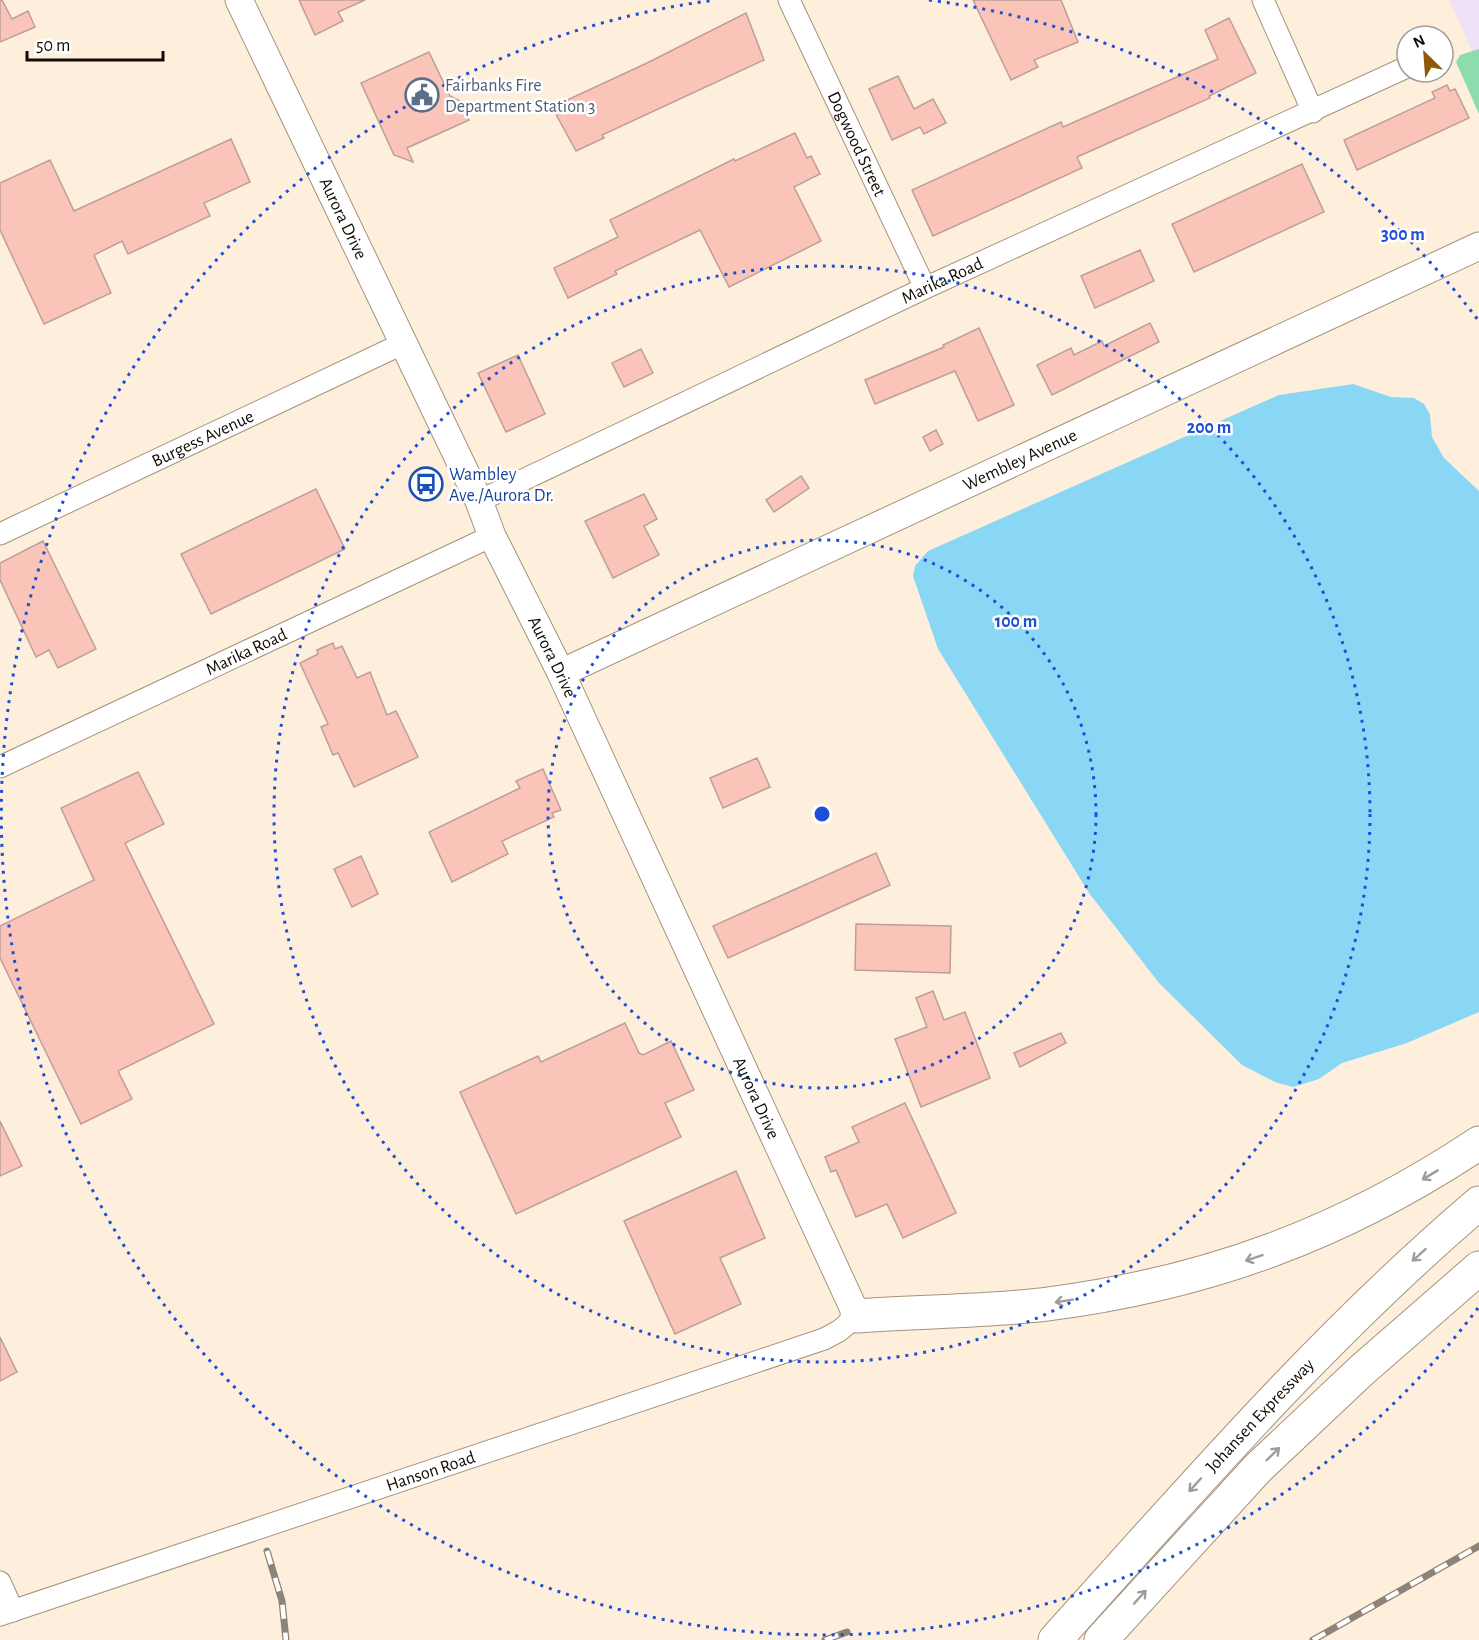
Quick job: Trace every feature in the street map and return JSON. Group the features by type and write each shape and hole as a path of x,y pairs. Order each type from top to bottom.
{"highway":[{"path":"857,1316 1046,1304 1140,1290 1196,1276 1257,1258 1388,1200 1479,1143"},
{"name":"Johansen Expressway","path":"1055,1640 1329,1342 1375,1295 1479,1203"},
{"name":"Johansen Expressway","path":"1101,1640 1267,1460 1362,1370 1479,1268"}],"street":[{"name":"Aurora Drive","path":"239,0 479,501 492,536 561,673 857,1316"},
{"name":"Dogwood Street","path":"789,0 925,288"},
{"path":"1263,0 1313,112"},
{"name":"Marika Road","path":"479,501 925,288 1395,73"},
{"name":"Wembley Avenue","path":"561,673 1479,246"},
{"name":"Burgess Avenue","path":"0,534 404,344"},
{"name":"Marika Road","path":"0,767 492,536"},
{"name":"Hanson Road","path":"7,1613 824,1340 857,1316"},
{"path":"0,1582 7,1613"}],"shaded area":[{"path":"1449,0 1479,0 1479,68 1457,17"}],"green space":[{"path":"1479,49 1479,114 1456,62 1460,55"}],"water":[{"path":"1353,384 1391,397 1414,398 1424,404 1430,414 1432,437 1444,458 1479,491 1479,1012 1407,1043 1342,1063 1319,1079 1293,1087 1275,1082 1242,1065 1159,983 1089,893 938,649 913,576 915,566 928,551 1279,395"}],"building":[{"path":"0,0 12,19 28,11 35,27 0,42"},
{"path":"299,0 365,0 338,12 343,21 315,35"},
{"path":"973,0 1061,0 1078,42 1034,60 1038,67 1011,80"},
{"path":"746,13 764,60 602,135 604,138 576,151 552,107 647,63"},
{"path":"1229,18 1256,73 1209,96 1210,98 1077,157 1082,168 933,236 912,190 1061,122 1063,127 1218,59 1205,30"},
{"path":"429,52 450,96 462,102 469,120 407,148 413,162 394,155 361,83"},
{"path":"898,76 914,109 933,99 946,123 924,134 920,127 892,140 869,89"},
{"path":"1447,85 1450,91 1455,89 1469,118 1357,170 1344,140 1435,98 1432,92"},
{"path":"795,133 807,158 811,156 820,174 794,187 821,241 729,287 700,230 615,271 617,274 568,298 554,268 618,237 610,220 734,159 735,161"},
{"path":"231,139 250,182 204,203 210,216 128,254 122,241 94,255 111,293 44,324 0,230 0,183 50,160 74,211"},
{"path":"1302,164 1324,212 1194,272 1172,224"},
{"path":"1140,250 1154,281 1095,308 1081,276"},
{"path":"1150,323 1159,342 1052,395 1037,365 1071,348 1074,355 1102,341 1104,346"},
{"path":"979,328 1014,405 978,421 955,371 875,404 865,380 944,347 943,345"},
{"path":"641,349 653,373 624,387 612,363"},
{"path":"518,355 545,414 506,432 478,373"},
{"path":"936,430 943,444 930,451 923,437"},
{"path":"801,476 809,488 774,512 766,500"},
{"path":"316,489 345,549 211,614 181,554"},
{"path":"644,494 657,519 644,526 659,555 613,578 585,521"},
{"path":"43,541 96,649 58,668 49,650 36,657 0,580 0,563"},
{"path":"333,643 335,649 342,646 357,678 370,672 387,715 396,711 418,757 354,787 338,753 333,755 321,727 328,724 300,663 318,654 317,650"},
{"path":"757,758 770,787 723,808 710,778"},
{"path":"543,769 561,810 552,813 554,817 502,841 508,854 452,882 429,832 520,788 516,781"},
{"path":"138,772 164,824 125,843 214,1024 118,1071 132,1099 81,1124 0,958 0,926 94,880 61,808"},
{"path":"876,853 890,885 728,958 713,926"},
{"path":"361,856 378,894 352,907 334,869"},
{"path":"856,924 951,926 950,973 855,970"},
{"path":"933,991 944,1020 965,1012 990,1078 921,1107 895,1039 927,1027 916,998"},
{"path":"625,1023 639,1053 643,1055 671,1041 694,1090 665,1103 681,1137 516,1214 460,1092 538,1056 541,1062"},
{"path":"1061,1033 1066,1043 1020,1067 1014,1053"},
{"path":"905,1103 956,1213 903,1238 887,1204 856,1217 836,1170 831,1172 825,1157 859,1142 852,1127"},
{"path":"0,1121 22,1166 0,1176"},
{"path":"736,1171 765,1238 720,1258 741,1304 675,1334 624,1221"},
{"path":"0,1337 17,1372 0,1381"}],"railway":[{"path":"1313,1640 1479,1546"},
{"path":"267,1551 282,1601 286,1640"},
{"path":"825,1640 847,1632"}],"place":[{"name":"Fairbanks Fire Department Station 3","path":"422,95"},
{"name":"Wambley Ave./Aurora Dr.","path":"426,484"}]}
